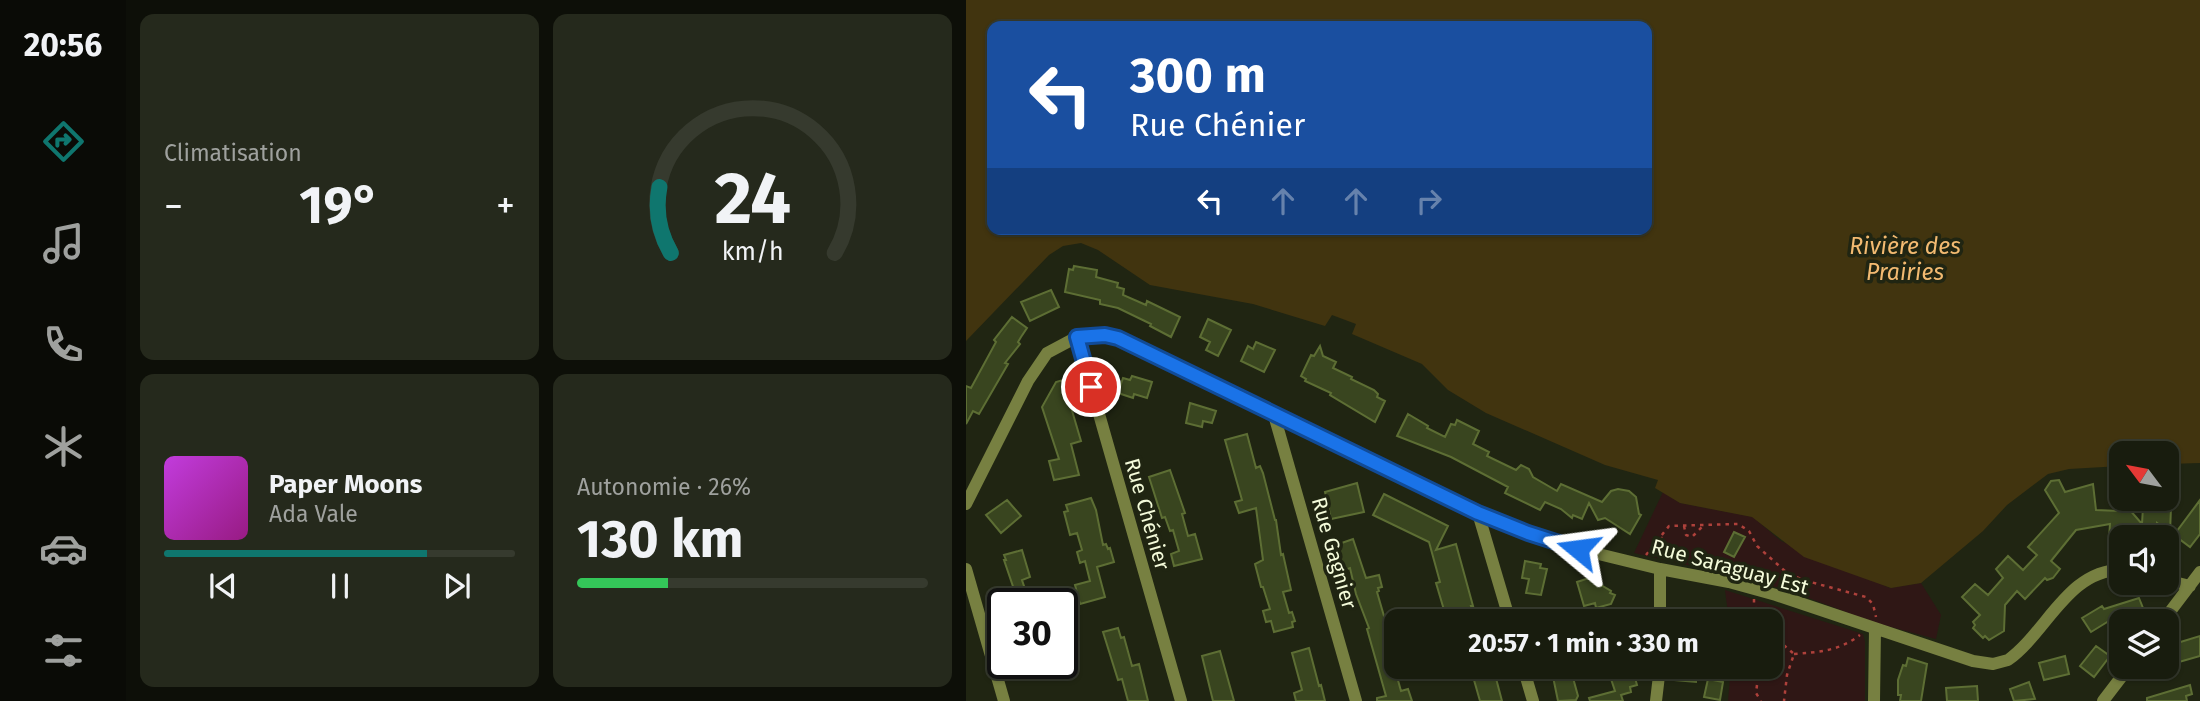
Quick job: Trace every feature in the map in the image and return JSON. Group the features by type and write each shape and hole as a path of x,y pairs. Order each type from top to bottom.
{"street":[{"name":"Rue Saraguay Est","path":"966,504 1037,365 1047,353 1077,337 1105,335 1118,338 1478,513 1546,540 1660,569 1755,589 1973,661 1993,664 2014,656 2080,584 2099,573 2109,572"},
{"name":"Rue Chénier","path":"1077,337 1181,701"},
{"name":"Rue Gagnier","path":"1274,415 1356,701"},
{"path":"1478,513 1506,609"},
{"path":"966,569 1004,701"},
{"path":"1660,569 1660,609"},
{"path":"2172,609 2200,572"},
{"path":"2179,583 2190,586"},
{"path":"1872,628 1874,701"},
{"path":"1527,679 1533,701"},
{"path":"1656,701 1659,679"},
{"path":"2103,701 2120,679"}],"path":[{"path":"1684,526 1686,535 1692,537 1704,525"},
{"path":"1639,563 1669,526 1742,526 1749,531 1757,546 1786,572 1803,580 1866,597 1877,614 1872,628 1839,648 1794,654 1783,644"},
{"path":"1661,537 1674,571"},
{"path":"1755,589 1756,609"},
{"path":"1784,701 1787,675 1794,654"},
{"path":"1757,685 1756,693 1761,701"}],"shaded area":[{"path":"1663,492 1680,503 1753,517 1781,541 1890,588 1921,583 1941,615 1936,639 1872,622 1793,592 1745,578 1634,553"},
{"path":"1725,590 1863,634 1865,701 1728,701 1730,679 1783,679 1783,609 1727,609"}],"water":[{"name":"Rivière des Prairies","path":"966,0 2200,0 2200,463 2179,464 2179,441 2109,441 2109,467 2069,469 2048,474 2007,505 1983,531 1921,583 1891,588 1804,557 1752,517 1680,503 1655,488 1658,480 1605,465 1486,413 1448,390 1422,364 1352,334 1356,324 1332,315 1325,326 1253,304 1150,285 1098,250 1081,243 1063,246 1049,255 966,341"}],"building":[{"path":"1074,266 1097,270 1096,277 1118,283 1117,287 1124,289 1123,295 1146,305 1147,301 1180,317 1171,337 1118,308 1100,304 1100,300 1065,292 1069,269 1073,270"},
{"path":"1051,290 1059,307 1030,321 1021,302"},
{"path":"1012,317 1027,328 1018,342 1020,344 1005,363 1008,364 979,414 973,411 966,424 966,386 971,388 996,342 994,340"},
{"path":"1208,319 1231,330 1218,356 1206,350 1210,342 1200,337"},
{"path":"1256,342 1275,350 1264,372 1241,361 1248,346 1253,349"},
{"path":"1320,346 1323,356 1336,362 1333,368 1374,390 1378,394 1377,397 1385,401 1375,422 1330,395 1331,393 1305,381 1301,376 1311,355 1314,356"},
{"path":"1132,376 1152,382 1147,398 1134,394 1133,398 1118,393 1123,378 1130,380"},
{"path":"1063,380 1081,441 1071,444 1079,475 1054,480 1049,461 1059,459 1042,407 1056,382"},
{"path":"1190,403 1216,411 1212,423 1203,421 1202,427 1186,423"},
{"path":"1408,414 1445,437 1451,424 1455,425 1457,420 1479,431 1473,444 1489,452 1487,456 1516,470 1521,465 1529,469 1533,477 1557,491 1561,484 1602,502 1611,491 1629,491 1636,497 1641,515 1630,534 1605,518 1598,520 1589,503 1582,519 1573,515 1572,518 1561,509 1545,502 1540,510 1505,493 1508,487 1451,457 1397,436"},
{"path":"1247,434 1256,468 1260,466 1263,473 1291,590 1283,592 1289,613 1292,612 1295,621 1292,622 1293,627 1274,632 1271,621 1266,622 1263,611 1270,609 1255,564 1263,560 1256,508 1239,513 1235,502 1242,500 1225,440"},
{"path":"1170,470 1185,513 1182,514 1188,536 1195,534 1202,559 1174,566 1171,554 1179,551 1173,530 1170,531 1165,517 1162,518 1149,477"},
{"path":"2059,480 2065,492 2093,484 2096,510 2131,511 2142,524 2143,511 2171,511 2170,525 2110,524 2076,530 2051,561 2060,569 2053,578 2045,578 2025,599 2017,591 2005,605 2004,631 1989,640 1985,636 1983,638 1973,628 1973,622 1980,615 1962,597 1975,584 1988,595 2003,578 1996,569 2008,556 2023,570 2037,555 2028,547 2059,513 2045,490 2051,481"},
{"path":"1357,483 1364,512 1331,519 1325,492"},
{"path":"1384,494 1448,526 1436,550 1456,544 1472,609 1444,609 1436,583 1440,582 1429,542 1373,515"},
{"path":"1091,498 1103,545 1106,544 1108,549 1110,548 1114,562 1097,567 1105,597 1080,604 1078,588 1075,585 1090,581 1085,561 1080,563 1077,552 1082,550 1077,533 1070,535 1064,512 1068,511 1066,505"},
{"path":"1007,500 1021,516 1001,533 986,515"},
{"path":"2200,500 2200,534 2190,547 2179,539 2179,528"},
{"path":"1734,532 1745,537 1734,557 1724,552"},
{"path":"1353,539 1366,578 1379,575 1382,587 1378,588 1377,592 1384,616 1384,679 1398,679 1401,691 1408,689 1412,701 1377,701 1377,698 1386,696 1367,629 1369,628 1356,594 1350,568 1342,571 1336,545"},
{"path":"1022,550 1030,577 1022,580 1025,588 1014,588 1004,555"},
{"path":"1525,561 1541,564 1540,568 1547,569 1541,595 1526,593 1529,579 1522,578"},
{"path":"1589,578 1615,595 1611,604 1596,608 1595,603 1584,606 1577,582"},
{"path":"2139,598 2143,609 2109,609 2109,621 2091,632 2082,618 2102,606 2104,609"},
{"path":"1118,628 1121,638 1124,637 1132,666 1139,664 1148,701 1128,701 1122,679 1118,680 1103,632"},
{"path":"2200,636 2200,656 2179,662 2179,642"},
{"path":"2096,646 2109,655 2094,677 2080,666"},
{"path":"1309,648 1325,701 1296,701 1294,693 1302,690 1292,653"},
{"path":"1220,651 1234,701 1213,701 1202,656"},
{"path":"2065,656 2069,674 2044,680 2039,663"},
{"path":"1908,658 1927,664 1921,701 1900,701 1901,695 1898,695 1898,680"},
{"path":"1496,679 1502,701 1480,701 1474,680 1468,680"},
{"path":"1553,679 1573,679 1578,696 1576,700 1558,701"},
{"path":"1611,679 1635,679 1637,685 1630,687 1631,692 1621,695 1623,701 1590,701 1589,698 1615,691"},
{"path":"1675,679 1696,679 1696,682"},
{"path":"1708,679 1723,682 1720,700 1704,697"},
{"path":"2029,682 2035,699 2014,701 2010,689"},
{"path":"2190,685 2192,694 2186,696 2187,701 2147,701 2147,698"},
{"path":"1977,686 1978,701 1947,701 1946,688"}],"route":[{"path":"1091,387 1077,337 1105,335 1118,338 1478,513 1509,527 1578,549"}]}
